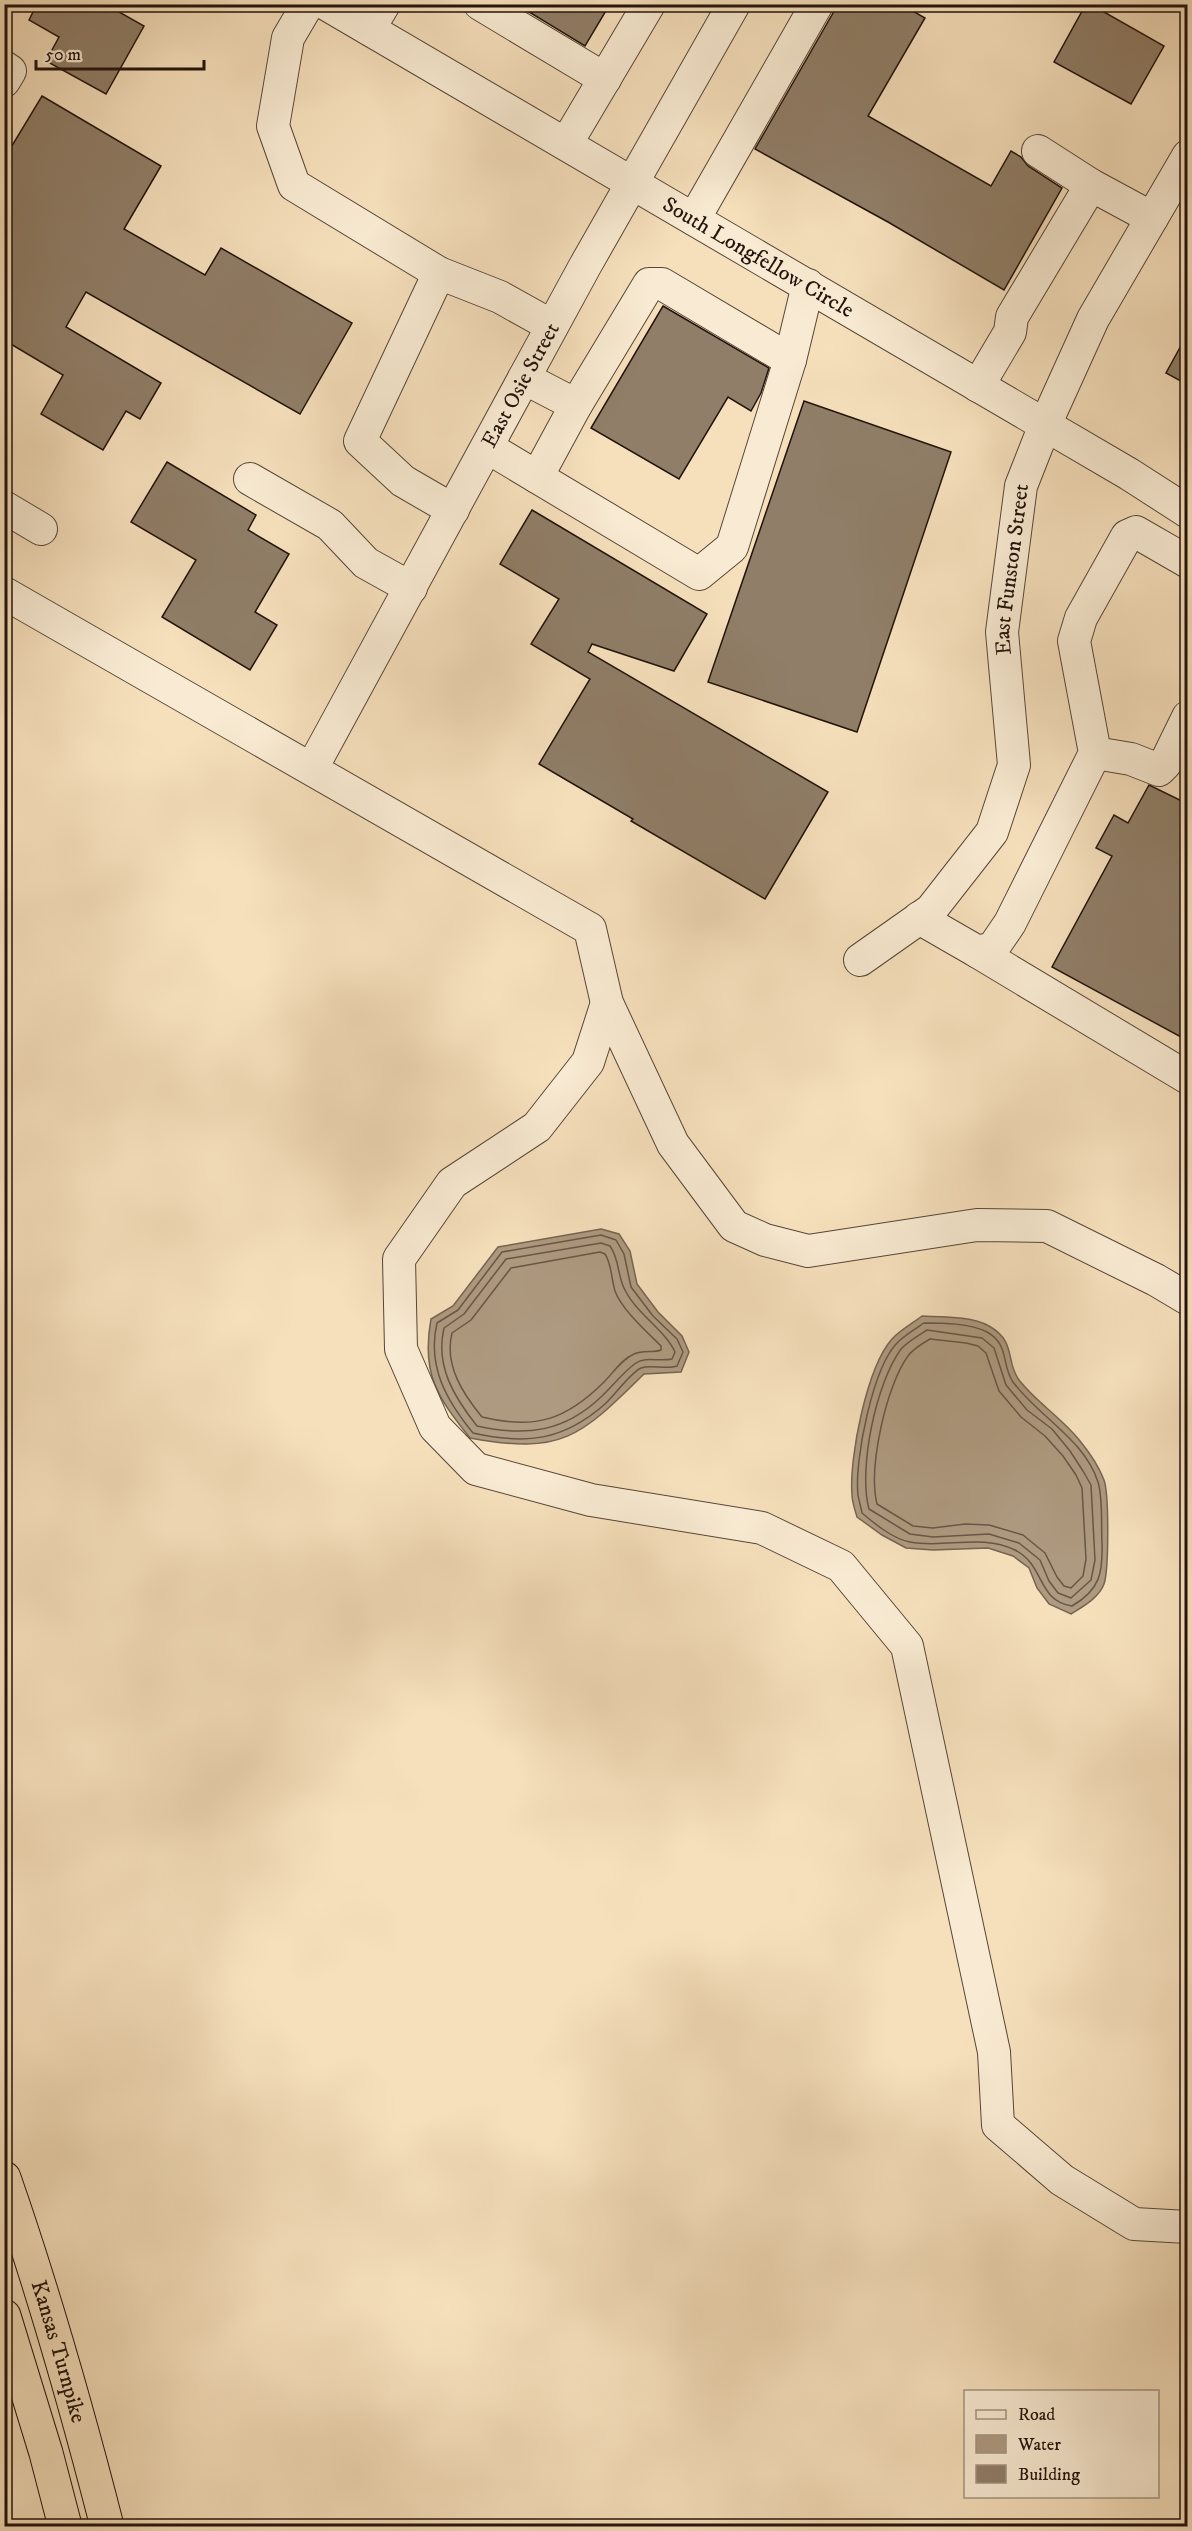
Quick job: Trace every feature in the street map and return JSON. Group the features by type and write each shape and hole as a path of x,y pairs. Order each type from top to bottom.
{"highway":[{"name":"Kansas Turnpike","path":"4,2178 33,2260 76,2405 107,2526"},
{"name":"Kansas Turnpike","path":"4,2316 46,2453 65,2526"}],"street":[{"path":"308,4 288,38 273,126 294,185 440,273 500,297 552,326"},
{"name":"South Longfellow Circle","path":"326,4 377,17 566,144 1129,474 1188,512"},
{"path":"480,4 605,79"},
{"path":"566,144 649,4"},
{"name":"East Osie Street","path":"312,768 552,326 734,4"},
{"path":"694,219 817,4"},
{"path":"4,66 10,71 4,81"},
{"path":"1038,150 1091,185 1152,218"},
{"name":"East Funston Street","path":"860,960 931,910 992,832 1014,765 1002,632 1021,486 1045,425 1093,319 1188,156"},
{"path":"978,386 1010,332 1012,317 1091,185"},
{"path":"440,273 360,441 403,481 453,510"},
{"path":"542,480 576,405 649,284 662,284 790,360"},
{"path":"487,447 699,574 732,547 790,360 808,285"},
{"path":"524,378 576,405"},
{"path":"250,479 330,525 366,563 411,588"},
{"path":"4,507 41,529"},
{"path":"978,952 993,948 1010,923 1095,753 1074,641 1080,618 1126,536 1136,532 1188,562"},
{"path":"4,593 590,929 606,1003 673,1144 734,1226 765,1240 808,1251 977,1225 1047,1226 1156,1280 1188,1299"},
{"path":"1095,753 1131,759 1159,770 1165,764 1188,717"},
{"path":"919,918 1188,1078"},
{"path":"606,1003 588,1062 537,1127 452,1184 399,1259 401,1349 435,1426 476,1469 591,1500 762,1528 841,1566 907,1646 994,2052 998,2125 1062,2180 1134,2224 1188,2227"}],"water":[{"path":"601,1229 619,1234 630,1251 637,1284 658,1312 682,1336 689,1352 681,1372 644,1374 603,1413 585,1426 568,1436 549,1442 501,1443 470,1438 449,1410 434,1383 428,1355 431,1319 453,1306 498,1247"},
{"path":"922,1316 974,1320 998,1332 1007,1345 1012,1366 1019,1380 1073,1433 1087,1450 1104,1480 1108,1515 1106,1576 1098,1594 1071,1614 1049,1604 1037,1588 1029,1568 1013,1556 988,1548 933,1550 906,1548 882,1535 857,1517 852,1498 853,1459 868,1391 883,1352 892,1339"}],"building":[{"path":"37,4 105,4 144,26 106,94 46,61 59,37 29,20"},
{"path":"516,4 610,4 585,46"},
{"path":"835,4 901,4 925,18 868,116 991,186 1011,151 1021,157 1028,166 1062,188 1004,290 888,222 755,149 833,13"},
{"path":"1086,4 1090,4 1164,46 1131,104 1054,62"},
{"path":"42,96 161,166 124,229 205,275 221,248 352,323 300,414 86,292 66,327 161,383 140,419 126,411 103,450 41,414 63,375 4,340 4,159"},
{"path":"663,306 769,368 761,393 751,411 728,397 679,479 591,428"},
{"path":"1188,333 1188,385 1166,373"},
{"path":"804,401 951,452 857,732 708,682"},
{"path":"167,462 256,515 248,530 289,554 255,612 277,625 250,670 162,617 196,560 131,522"},
{"path":"532,510 707,614 674,671 592,644 588,652 828,792 765,899 539,764 590,679 531,644 559,599 500,564"},
{"path":"1149,785 1188,804 1188,1026 1181,1037 1052,967 1112,856 1096,848 1114,815 1128,823"}]}
